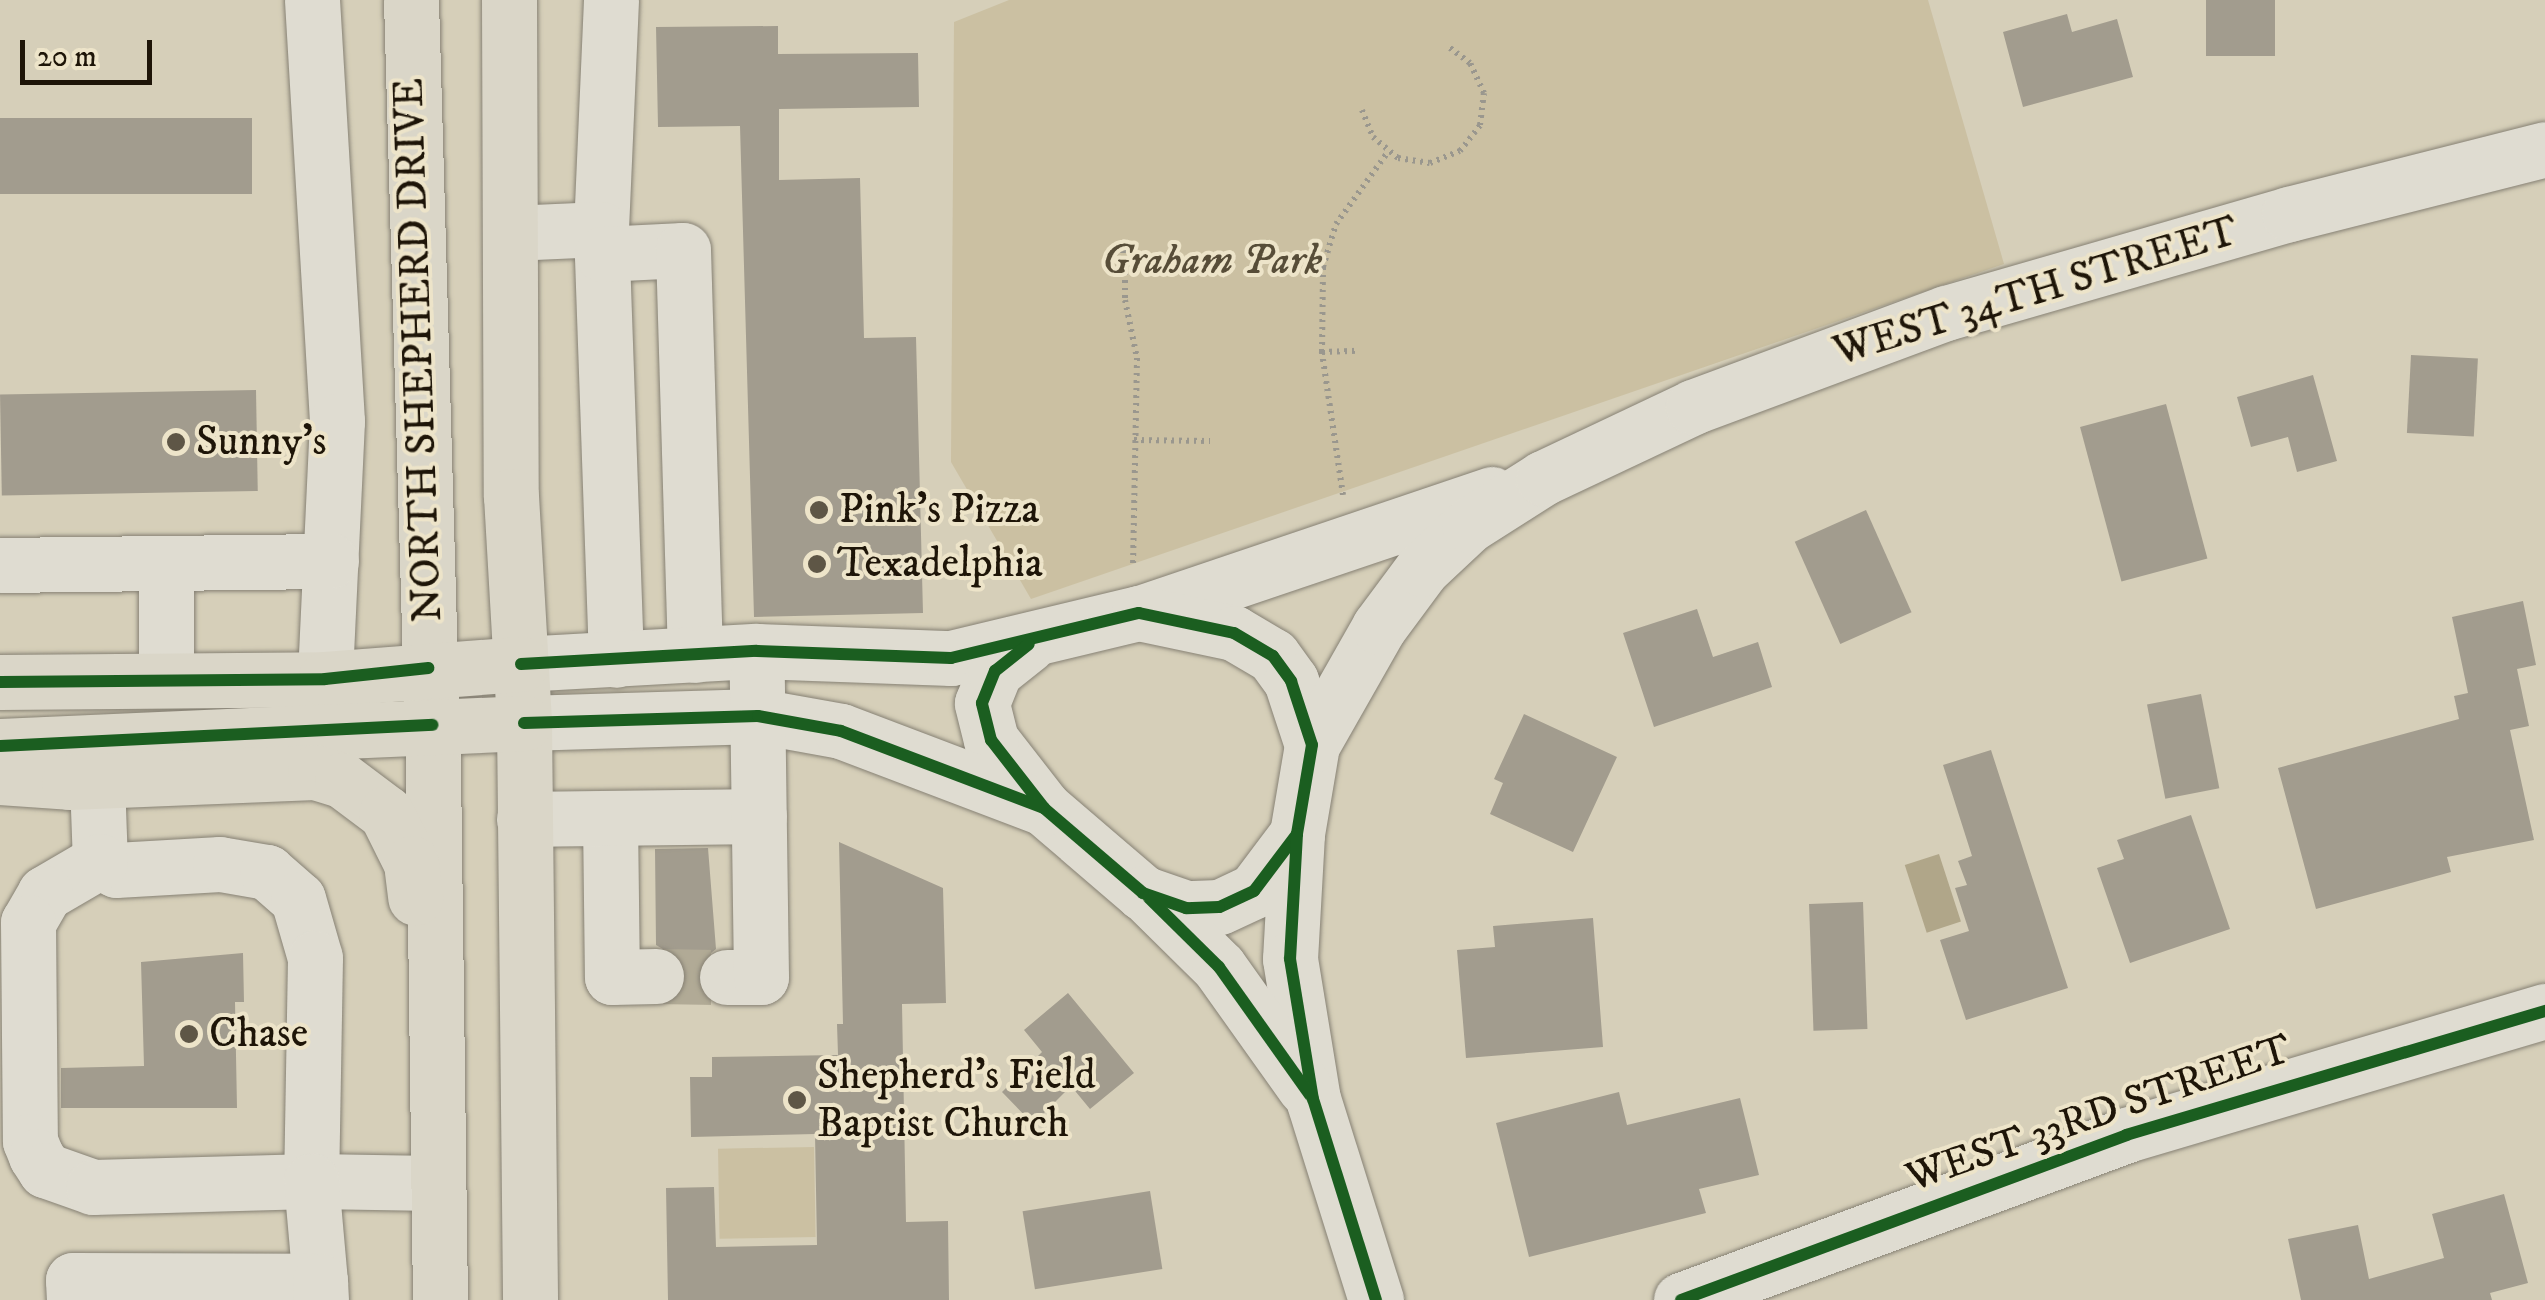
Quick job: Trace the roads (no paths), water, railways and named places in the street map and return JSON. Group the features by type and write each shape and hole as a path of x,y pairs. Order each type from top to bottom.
{"main road":[{"name":"NORTH SHEPHERD DRIVE","path":"411,0 432,725 440,1300"},
{"name":"NORTH SHEPHERD DRIVE","path":"509,0 511,496 524,723 530,1300"},
{"path":"0,682 325,678 521,664"},
{"path":"0,746 524,723"},
{"path":"0,777 97,780 315,772 342,780 386,813 402,837 433,964"}],"street":[{"path":"312,0 337,421 325,678"},
{"path":"611,0 602,242 616,660"},
{"name":"WEST 34TH STREET","path":"1312,745 1379,627 1422,568 1468,525 1543,478 1694,407 1946,313 2289,214 2545,149"},
{"path":"511,233 683,250 695,655"},
{"name":"WEST 34TH STREET","path":"1139,613 1543,478"},
{"path":"0,565 330,560"},
{"path":"166,563 166,680"},
{"path":"521,664 757,651 951,658 1030,644 1139,613 1234,634 1273,656 1291,682 1312,745 1297,834 1290,959 1313,1099 1376,1300"},
{"path":"1030,644 995,670 982,703 984,724 1044,808 1143,893 1219,967 1313,1099"},
{"path":"722,976 758,716 757,651"},
{"path":"524,723 758,716 842,731 1044,808"},
{"path":"97,780 100,861"},
{"path":"524,819 741,817"},
{"path":"610,818 634,976"},
{"path":"1143,893 1186,908 1219,906 1254,891 1297,834"},
{"path":"100,861 45,893 28,922 30,1140 45,1170 93,1187 312,1180 437,1183"},
{"path":"74,1300 73,1280 321,1291 312,1180 315,958 298,898 267,872 220,864 116,870 100,861"},
{"name":"WEST 33RD STREET","path":"1681,1300 2126,1135 2545,1011"}],"tunnel":[{"path":"656,976 716,977"}],"place":[{"name":"Sunny's","path":"176,442"},
{"name":"Pink's Pizza","path":"819,510"},
{"name":"Texadelphia","path":"817,564"},
{"name":"Chase","path":"189,1034"},
{"name":"Shepherd's Field Baptist Church","path":"797,1100"}],"park label":[{"name":"Graham Park","path":"1212,261"}]}
